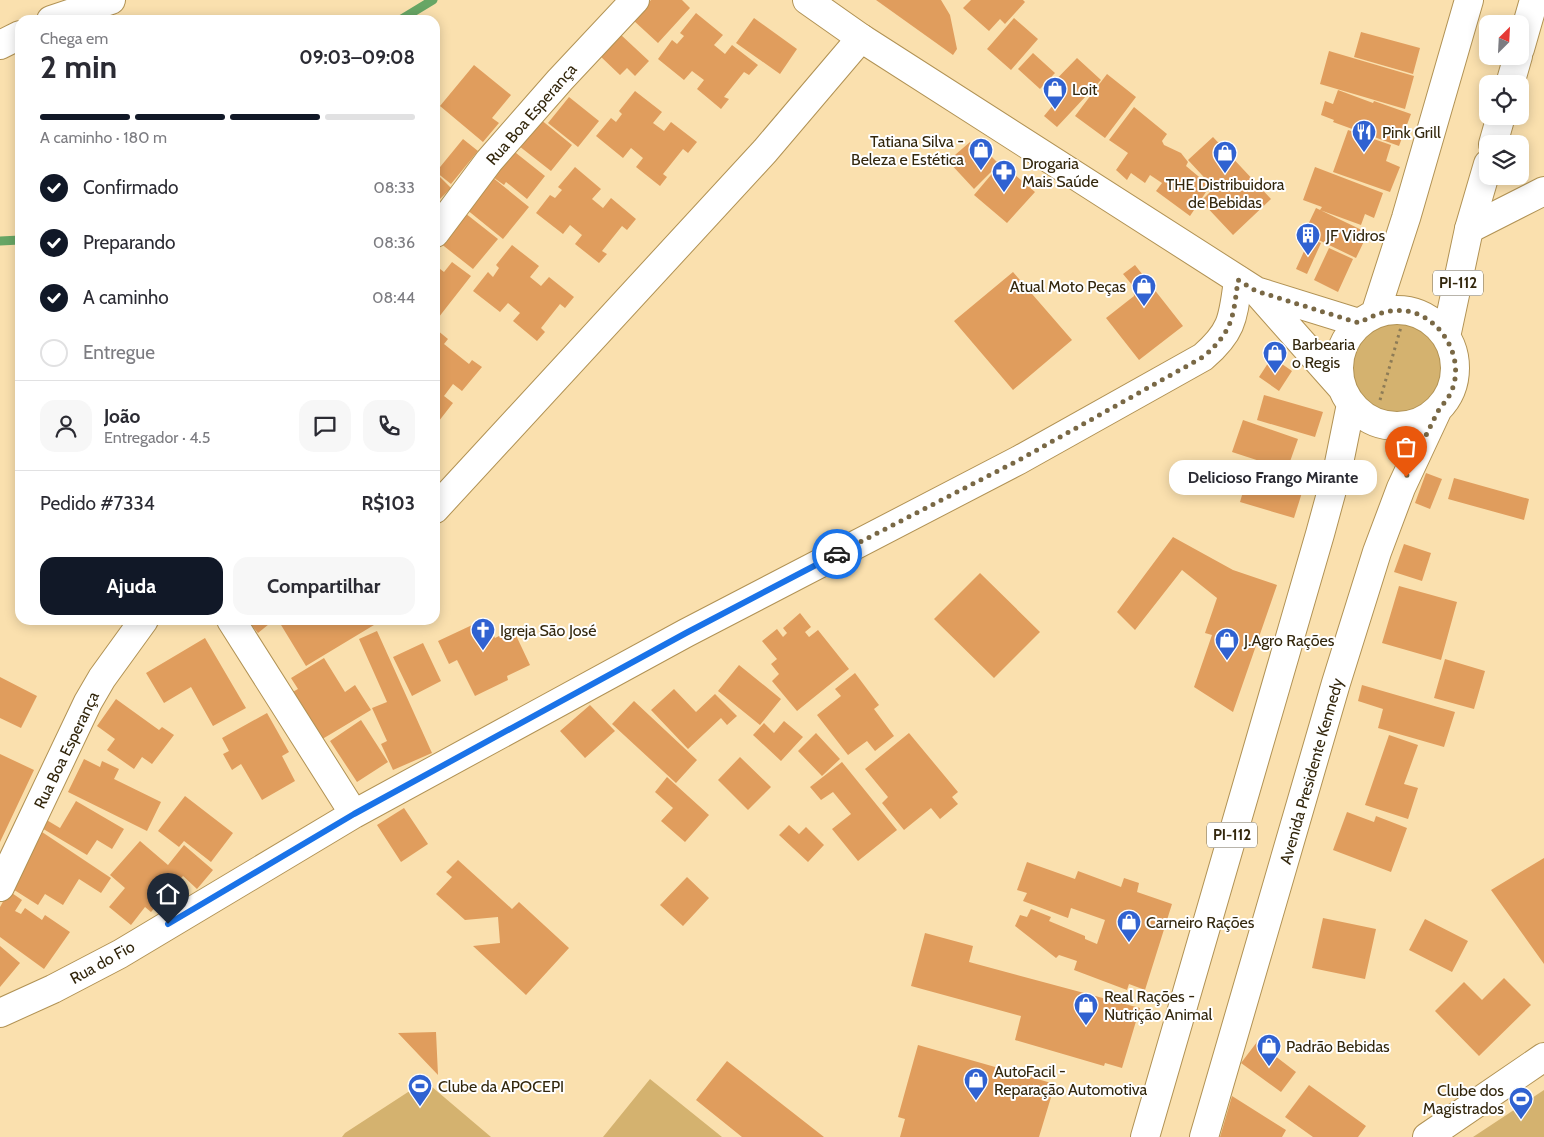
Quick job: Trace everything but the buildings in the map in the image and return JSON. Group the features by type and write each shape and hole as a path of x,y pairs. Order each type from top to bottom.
{"main road":[{"path":"66,15 111,0"},
{"name":"Rua Boa Esperança","path":"440,226 489,161 560,80 635,0"},
{"path":"807,0 861,38 1247,286 1367,319"},
{"name":"PI-112","path":"1145,1137 1338,468 1346,396 1338,370 1340,352 1348,337 1367,319 1406,218 1469,0"},
{"path":"1529,18 1534,0"},
{"path":"0,45 15,38"},
{"path":"440,503 765,151 861,38"},
{"name":"PI-112","path":"1446,337 1469,229 1482,185"},
{"path":"1469,229 1544,191"},
{"name":"Avenida Presidente Kennedy","path":"1247,286 1346,396 1373,422 1388,427 1402,427 1421,422 1437,411"},
{"name":"Rua do Fio","path":"0,1013 53,989 120,954 354,814 686,633 1019,460 1203,357 1218,344 1230,327 1247,286"},
{"name":"Avenida Presidente Kennedy","path":"1204,1137 1336,683 1377,552 1401,488 1437,411 1450,395 1455,376 1455,356 1446,337 1433,322 1416,313 1394,310 1367,319"},
{"name":"Rua Boa Esperança","path":"0,886 88,702 102,678 140,625"},
{"path":"233,625 354,814"},
{"path":"1427,1137 1544,1057"}],"shaded area":[{"path":"1397,324 1414,328 1428,337 1437,351 1441,368 1437,385 1428,399 1414,408 1397,412 1380,408 1366,399 1357,385 1353,368 1357,351 1366,337 1380,328"},
{"path":"650,1079 722,1137 603,1137"},
{"name":"Clube da APOCEPI","path":"425,1081 491,1137 342,1137 345,1133"},
{"name":"Clube dos Magistrados","path":"1544,1090 1544,1137 1473,1137"}],"waterway":[{"path":"408,15 433,0"},
{"path":"0,241 15,240"}],"way so far":[{"path":"837,554 1019,460 1203,357 1218,344 1230,327 1238,280 1256,291 1359,323 1375,314 1394,310 1416,313 1433,322 1446,337 1455,356 1455,376 1450,395 1437,411 1406,477"}],"place":[{"name":"Loit","path":"1055,110"},
{"name":"Pink Grill","path":"1364,153"},
{"name":"Tatiana Silva - Beleza e Estética","path":"981,171"},
{"name":"THE Distribuidora de Bebidas","path":"1225,174"},
{"name":"Drogaria Mais Saúde","path":"1004,193"},
{"name":"JF Vidros","path":"1308,256"},
{"name":"Atual Moto Peças","path":"1144,307"},
{"name":"Barbearia o Regis","path":"1275,374"},
{"name":"Delicioso Frango Mirante","path":"1406,477"},
{"name":"Igreja São José","path":"483,651"},
{"name":"J.Agro Rações","path":"1227,661"},
{"name":"Carneiro Rações","path":"1129,943"},
{"name":"Real Rações - Nutrição Animal","path":"1086,1026"},
{"name":"Padrão Bebidas","path":"1269,1067"},
{"name":"AutoFacil - Reparação Automotiva","path":"976,1101"},
{"name":"Clube da APOCEPI","path":"420,1107"},
{"name":"Clube dos Magistrados","path":"1521,1120"}],"route":[{"path":"168,924 354,814 686,633 837,554"}]}
